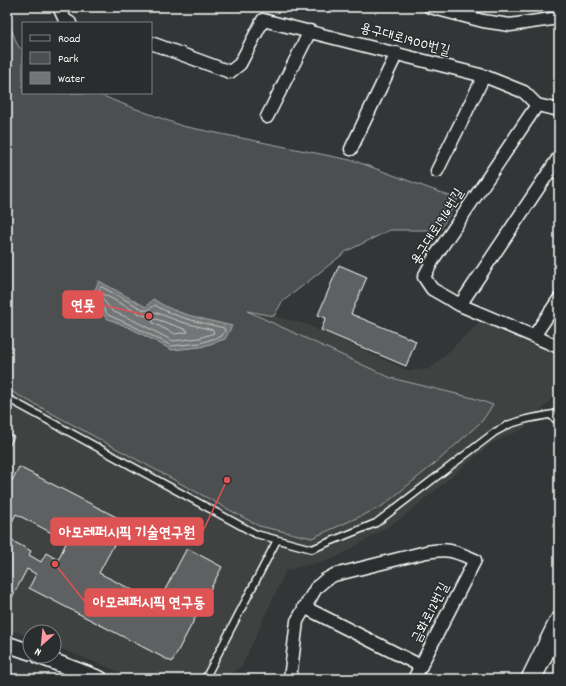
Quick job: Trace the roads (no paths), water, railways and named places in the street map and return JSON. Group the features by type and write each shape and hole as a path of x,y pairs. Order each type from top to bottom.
{"main road":[{"path":"531,679 559,622"}],"street":[{"path":"59,7 65,20 68,22"},
{"path":"430,7 484,21 510,25 559,18"},
{"name":"용구대로1900번길","path":"152,43 230,72 240,64 264,20 484,76 524,92 537,104 559,110"},
{"path":"267,117 310,31"},
{"path":"351,149 397,53"},
{"path":"437,171 484,76"},
{"name":"용구대로1916번길","path":"537,104 434,258 424,277 432,289 460,305 559,347"},
{"path":"460,305 559,157"},
{"path":"534,336 559,299"},
{"name":"금화로12번길","path":"304,608 316,588 325,580 334,575 426,552 441,550 452,550 475,560 414,679"},
{"path":"290,679 297,621 304,608 421,666"},
{"path":"7,644 22,649"},
{"path":"60,664 100,679"}],"lane":[{"path":"7,398 256,534 312,549 376,523 495,432 510,424 559,412"},
{"path":"550,415 559,416"},
{"path":"550,415 559,422"},
{"path":"206,677 277,540"}],"water":[{"path":"99,281 146,307 153,299 181,313 232,326 225,339 201,347 172,350 130,328 106,318 91,298"}],"place":[{"name":"연못","path":"149,316"},
{"name":"아모레퍼시픽 기술연구원","path":"227,480"},
{"name":"아모레퍼시픽 연구동","path":"55,564"}]}
